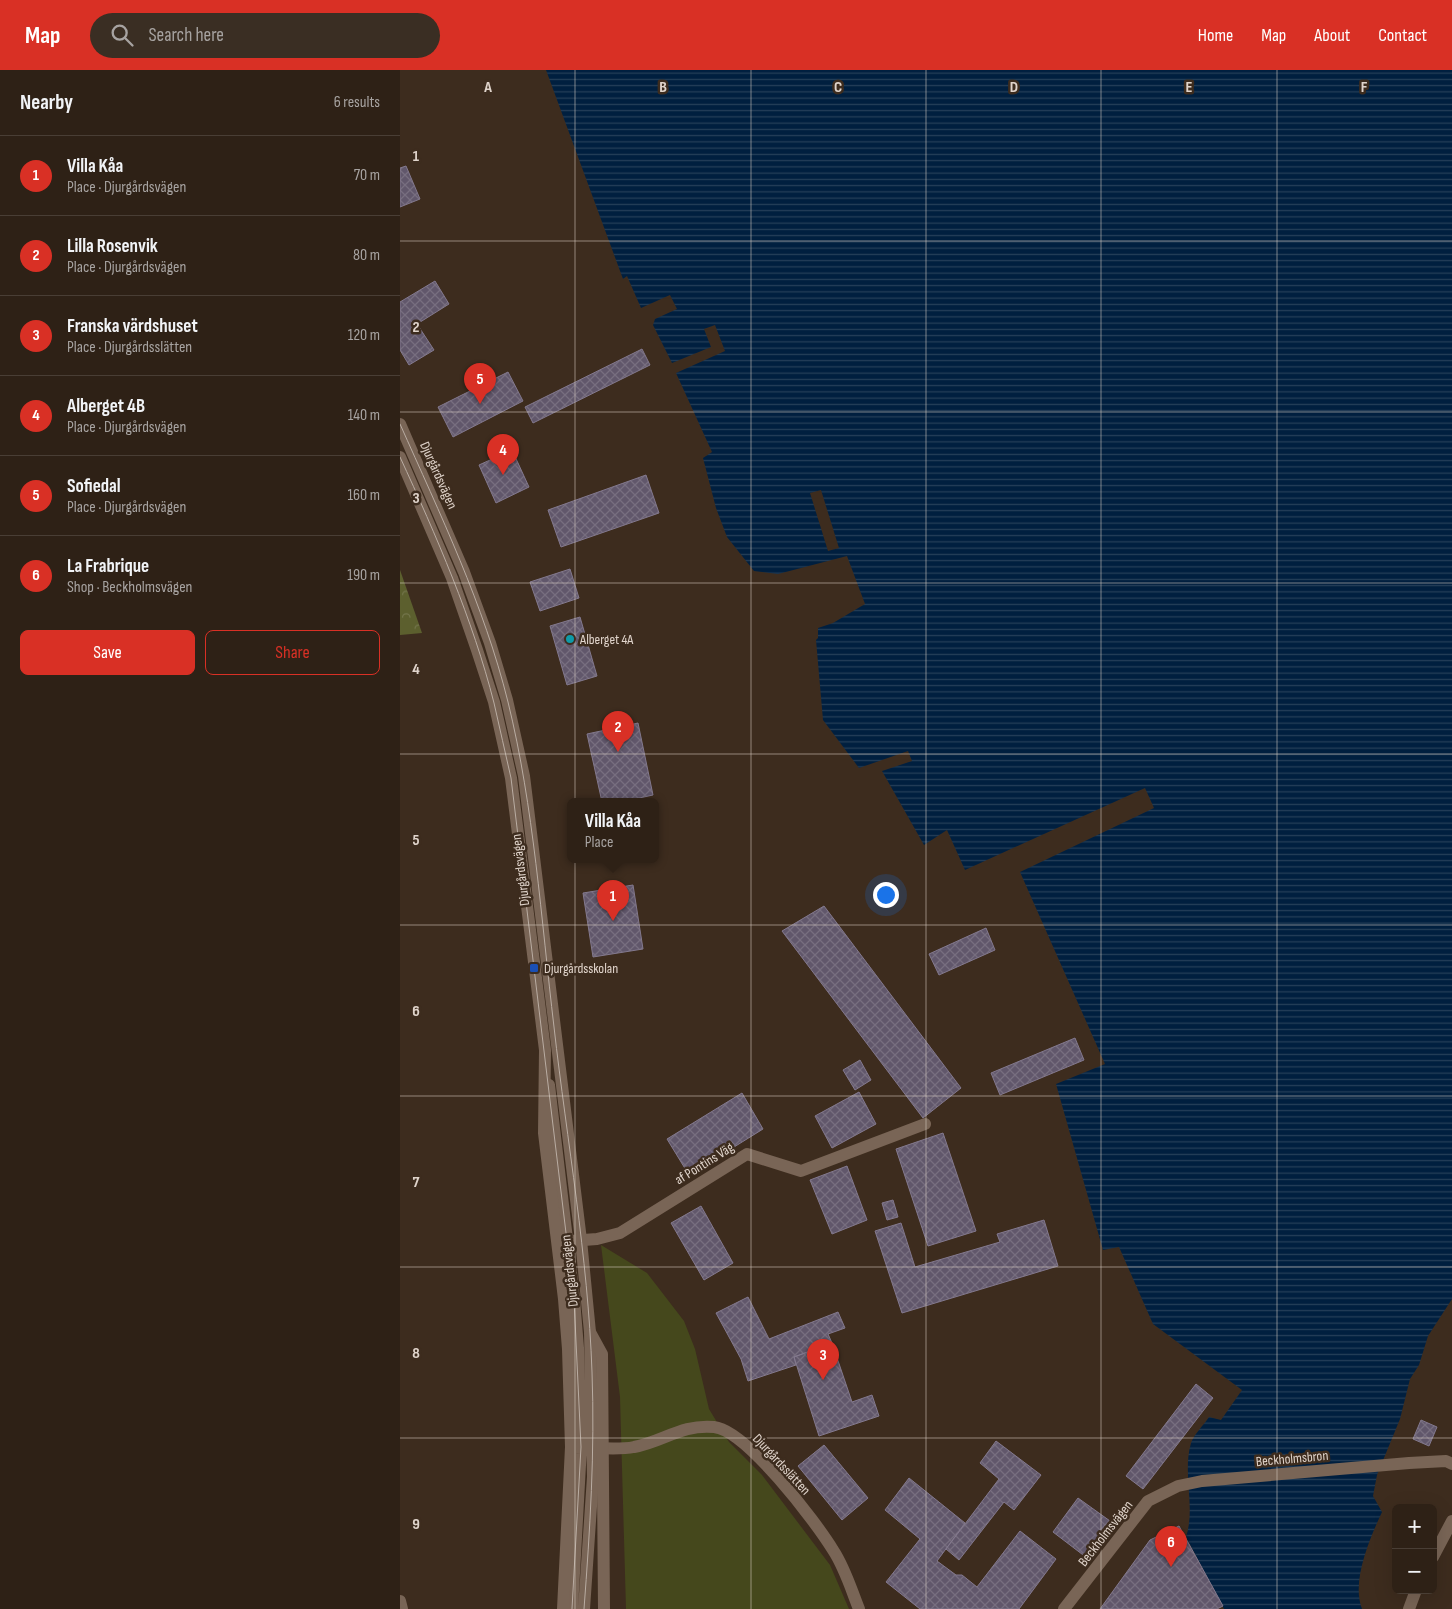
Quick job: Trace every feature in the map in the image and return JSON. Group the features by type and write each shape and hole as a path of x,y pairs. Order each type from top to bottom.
{"street":[{"name":"Djurgårdsvägen","path":"400,424 464,572 490,643 507,700 524,776 581,1240 590,1332 602,1354 563,1609"},
{"name":"Djurgårdsvägen","path":"400,457 452,578 494,702 511,778 545,1050 544,1133 562,1242 567,1339 587,1447 604,1609"},
{"name":"af Pontins Väg","path":"562,1242 620,1233 747,1154 801,1171 925,1124"},
{"name":"Djurgårdsslätten","path":"587,1447 634,1447 695,1427 716,1427 731,1434 769,1469 828,1543 842,1566 859,1609"},
{"name":"Djurgårdsvägen","path":"572,1609 587,1447"},
{"name":"Djurgårdsvägen","path":"584,1609 587,1447"},
{"name":"Beckholmsbron","path":"1178,1486 1202,1481 1408,1463 1446,1461 1452,1464"},
{"name":"Beckholmsvägen","path":"1064,1609 1148,1502 1178,1486"},
{"path":"1437,1549 1452,1521"},
{"path":"1409,1609 1415,1594"},
{"path":"400,1601 402,1609"}],"green space":[{"path":"400,570 422,633 400,635"},
{"path":"601,1245 647,1273 684,1321 695,1349 709,1409 729,1442 762,1475 830,1565 849,1609 626,1609 620,1397"}],"water":[{"path":"546,70 1452,70 1452,1299 1428,1336 1419,1365 1410,1379 1400,1419 1377,1475 1373,1496 1382,1512 1367,1547 1360,1573 1359,1598 1362,1609 1224,1609 1186,1537 1190,1514 1188,1467 1192,1440 1209,1417 1221,1420 1242,1390 1153,1324 1119,1247 1103,1250 1056,1084 1105,1064 1020,872 1154,808 1145,788 965,870 947,830 924,845 882,771 912,761 908,751 859,768 823,720 816,640 818,638 818,628 833,623 865,604 847,556 778,574 754,571 727,537 716,508 703,458 712,452 676,373 725,351 715,325 704,329 711,347 672,363 653,325 655,319 677,309 670,295 641,308 627,276 623,279"}],"pier":[{"path":"821,490 839,548 828,551 810,493"}],"building":[{"path":"406,166 420,199 400,207 400,168"},
{"path":"435,281 449,304 417,324 434,350 409,365 400,350 400,302"},
{"path":"642,349 650,365 533,423 525,407"},
{"path":"508,372 523,401 453,437 438,407"},
{"path":"512,450 529,487 496,503 479,465"},
{"path":"646,475 659,513 561,547 548,510"},
{"path":"570,569 579,598 540,611 530,582"},
{"name":"Alberget 4A","path":"580,617 597,676 567,685 550,626"},
{"path":"638,723 653,795 639,798 601,798 587,734"},
{"path":"633,885 643,949 593,957 583,893"},
{"path":"824,906 961,1088 923,1118 782,931"},
{"path":"986,928 995,950 939,975 929,954"},
{"path":"1075,1038 1084,1060 1000,1095 991,1073"},
{"path":"860,1060 871,1080 855,1090 843,1070"},
{"path":"859,1092 876,1124 832,1148 815,1116"},
{"path":"742,1093 763,1129 689,1175 667,1139"},
{"path":"943,1133 976,1231 928,1246 896,1149"},
{"path":"847,1166 867,1220 832,1234 810,1180"},
{"path":"893,1200 898,1217 887,1220 882,1203"},
{"path":"701,1206 733,1263 704,1280 671,1223"},
{"path":"1044,1220 1058,1266 902,1313 875,1231 901,1223 915,1267 1000,1242 997,1234"},
{"path":"748,1297 769,1339 838,1312 845,1328 828,1334 832,1343 794,1357 796,1365 748,1381 741,1359 716,1313"},
{"path":"832,1343 852,1402 872,1395 879,1416 819,1436 794,1357"},
{"path":"1196,1384 1213,1398 1143,1489 1126,1476"},
{"path":"1421,1420 1437,1427 1429,1446 1413,1439"},
{"path":"996,1441 1041,1475 1014,1510 1004,1502 959,1560 946,1549 999,1479 980,1463"},
{"path":"824,1445 868,1498 842,1520 798,1466"},
{"path":"909,1478 965,1523 937,1561 956,1575 962,1575 977,1587 1020,1531 1056,1559 1019,1609 920,1609 886,1582 920,1539 885,1510"},
{"path":"1078,1498 1117,1526 1091,1561 1053,1532"},
{"path":"1179,1526 1223,1606 1217,1609 1100,1609 1150,1540"}],"tram line":[{"path":"400,424 460,560 487,630 508,702 531,823 559,1070 582,1242 590,1329 593,1402 592,1461 584,1609"},
{"path":"400,457 465,609 494,703 511,778 574,1299 581,1447 572,1609"}],"place":[{"name":"Sofiedal","path":"480,404"},
{"name":"Alberget 4B","path":"503,475"},
{"name":"Alberget 4A","path":"570,639"},
{"name":"Lilla Rosenvik","path":"618,752"},
{"name":"Villa Kåa","path":"613,921"},
{"name":"Djurgårdsskolan","path":"534,968"},
{"name":"Franska värdshuset","path":"823,1380"},
{"name":"La Frabrique","path":"1171,1567"}]}
